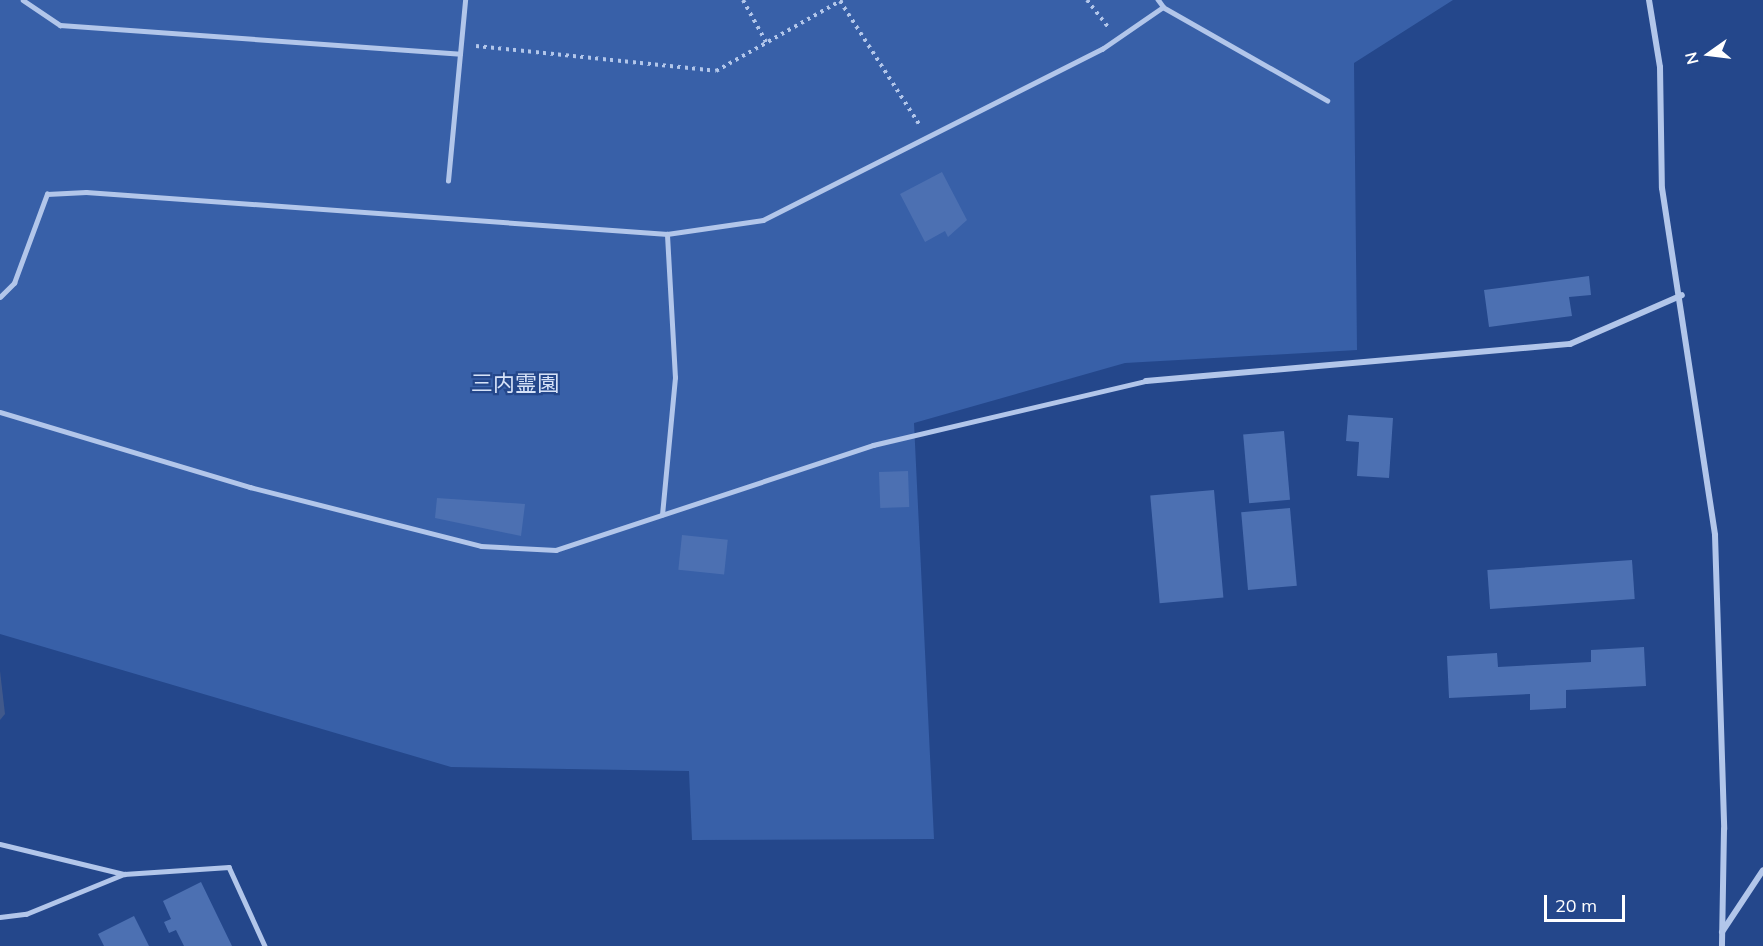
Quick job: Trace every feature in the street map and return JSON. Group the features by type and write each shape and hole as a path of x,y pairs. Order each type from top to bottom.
{"street":[{"path":"1649,0 1660,67 1662,188 1682,295 1686,372 1715,536 1724,829 1722,946"},
{"path":"1146,381 1570,344 1682,295"},
{"path":"1721,933 1763,870"}],"lane":[{"path":"22,0 60,25 460,54"},
{"path":"448,181 465,0"},
{"path":"1158,0 1163,7 1327,100"},
{"path":"0,297 14,283 47,194 98,193 667,234 763,220 1118,40 1163,7"},
{"path":"662,515 675,378 667,234"},
{"path":"0,412 250,487 481,546 556,550 873,445 1146,381"},
{"path":"0,844 124,874 229,867 265,946"},
{"path":"0,917 26,915 124,874"}],"path":[{"path":"742,0 766,42"},
{"path":"1087,0 1118,40"},
{"path":"461,45 716,71 841,1 927,137"}],"green space":[{"name":"三内霊園","path":"0,0 1453,0 1354,63 1357,350 1125,363 914,423 934,839 692,840 689,771 451,767 0,634"}],"shaded area":[{"path":"0,671 5,714 0,720"}],"building":[{"path":"942,172 967,220 948,237 945,231 925,242 900,194"},
{"path":"1589,276 1591,295 1569,297 1572,316 1489,327 1484,290"},
{"path":"1348,415 1393,418 1389,478 1357,476 1359,442 1346,441"},
{"path":"1284,431 1290,500 1249,503 1243,435"},
{"path":"908,471 909,507 880,508 879,472"},
{"path":"1214,490 1223,598 1160,603 1150,496"},
{"path":"437,498 525,504 521,536 435,518"},
{"path":"1290,508 1297,586 1248,590 1241,512"},
{"path":"682,535 728,540 724,575 678,570"},
{"path":"1632,560 1635,599 1490,609 1487,570"},
{"path":"1644,647 1646,686 1566,690 1566,708 1530,710 1530,694 1449,698 1447,656 1497,653 1498,667 1591,662 1591,650"},
{"path":"201,882 232,946 184,946 176,930 169,933 164,922 171,919 163,901"},
{"path":"134,916 149,946 104,946 98,934"}]}
